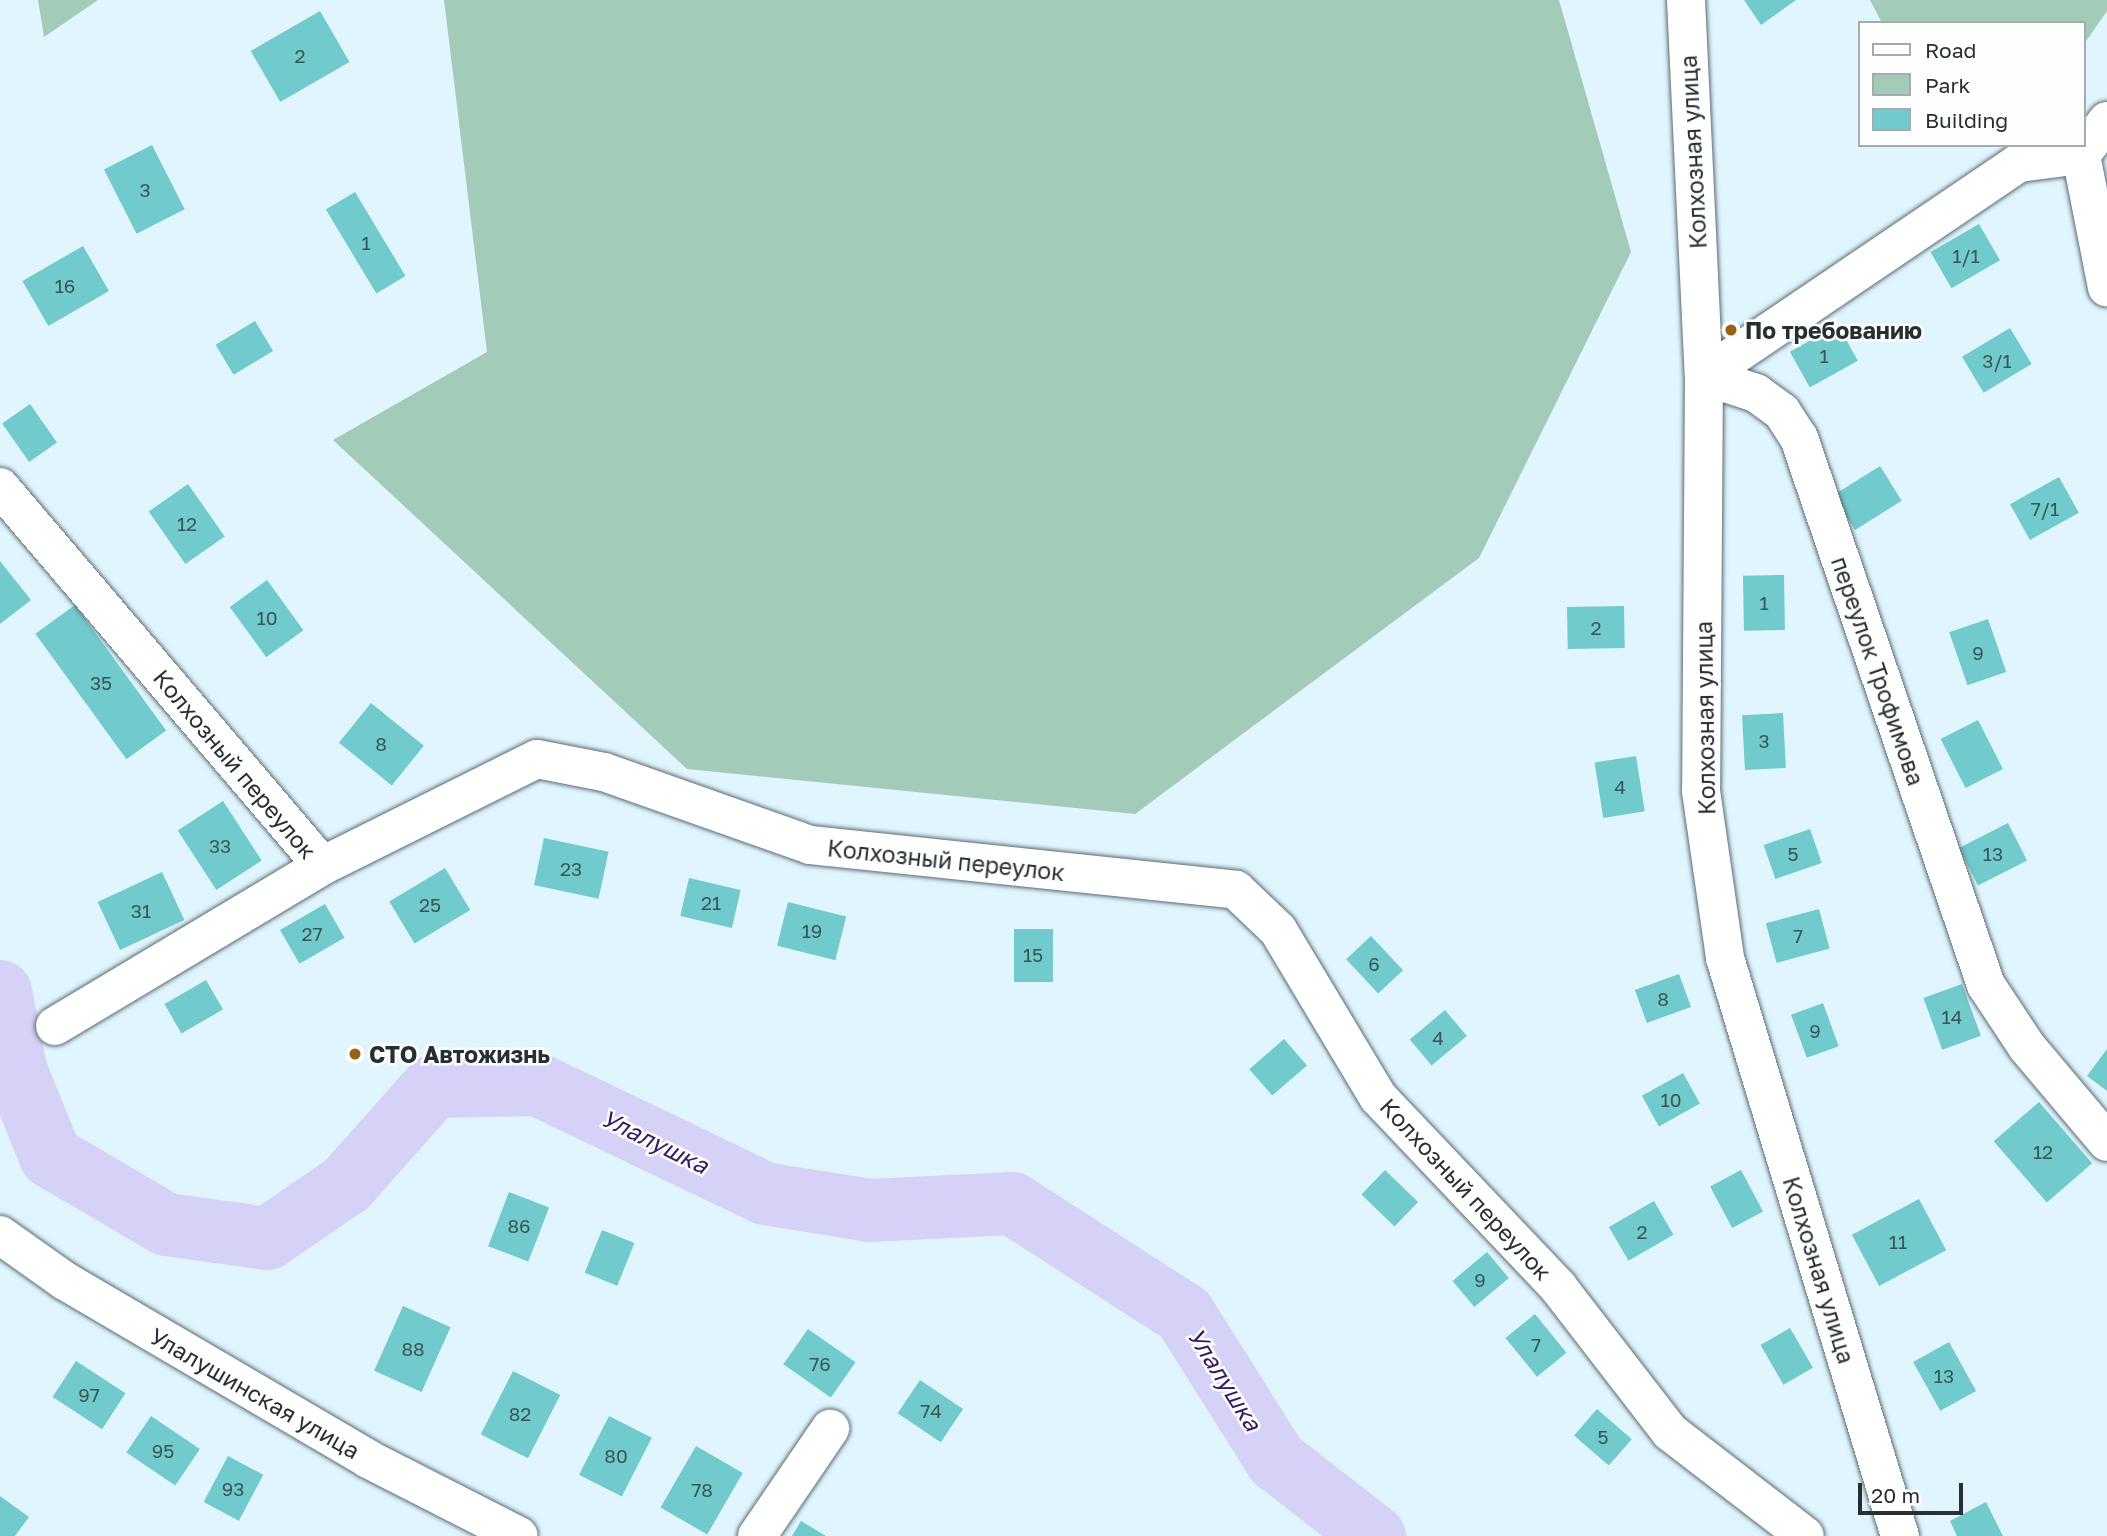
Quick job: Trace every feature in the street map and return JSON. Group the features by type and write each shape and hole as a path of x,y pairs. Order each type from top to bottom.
{"street":[{"name":"Колхозная улица","path":"1686,0 1704,376 1701,791 1725,958 1900,1536"},
{"path":"1704,376 2019,163 2081,155 2107,121"},
{"path":"2081,155 2107,287"},
{"name":"переулок Трофимова","path":"1704,376 1756,393 1782,412 1799,438 1986,985 2002,1013 2107,1142"},
{"name":"Колхозный переулок","path":"0,488 323,866 537,759 604,772 810,845 937,863 1236,890 1278,930 1378,1097 1558,1287 1670,1432 1805,1536"},
{"path":"55,1026 323,866"},
{"name":"Улалушинская улица","path":"0,1235 65,1281 368,1458 519,1536"},
{"path":"757,1536 830,1429"}],"green space":[{"path":"38,0 98,0 44,37"},
{"path":"444,0 1559,0 1631,252 1479,558 1135,814 687,769 333,440 487,352"},
{"path":"1870,0 2107,0 2107,11 2086,41 2086,21 1881,21"}],"building":[{"path":"1744,0 1796,0 1761,25"},
{"path":"320,11 350,62 280,102 251,51"},
{"path":"152,145 185,209 137,234 104,170"},
{"path":"355,192 405,276 376,294 326,210"},
{"path":"1979,224 2000,260 1952,288 1931,252"},
{"path":"83,246 109,291 48,326 22,281"},
{"path":"255,321 273,351 234,375 216,345"},
{"path":"1838,325 1858,361 1810,388 1790,352"},
{"path":"2010,328 2032,364 1984,393 1962,357"},
{"path":"30,404 57,443 29,462 2,424"},
{"path":"1880,466 1902,501 1855,530 1833,495"},
{"path":"2059,477 2079,513 2030,540 2010,504"},
{"path":"188,484 225,536 185,564 149,512"},
{"path":"0,561 31,600 0,624"},
{"path":"1784,575 1785,630 1744,631 1743,576"},
{"path":"267,580 303,630 266,657 230,607"},
{"path":"75,605 166,730 126,759 35,634"},
{"path":"1624,606 1625,648 1568,649 1567,607"},
{"path":"1988,619 2006,672 1967,685 1949,632"},
{"path":"371,703 424,746 392,785 339,743"},
{"path":"1783,713 1786,768 1745,770 1742,715"},
{"path":"1978,720 2003,769 1966,788 1941,739"},
{"path":"1636,756 1645,811 1603,818 1595,763"},
{"path":"223,801 262,861 216,890 178,830"},
{"path":"2008,823 2027,860 1978,885 1959,848"},
{"path":"1810,829 1822,863 1775,879 1764,845"},
{"path":"544,838 609,852 599,899 534,885"},
{"path":"445,868 470,910 415,943 389,901"},
{"path":"162,872 184,920 120,950 98,902"},
{"path":"689,878 741,890 732,928 680,916"},
{"path":"788,902 846,917 835,960 777,946"},
{"path":"325,904 344,938 299,964 280,930"},
{"path":"1819,909 1830,949 1776,963 1766,923"},
{"path":"1014,929 1053,929 1053,982 1014,982"},
{"path":"1371,936 1403,970 1378,994 1346,959"},
{"path":"1679,974 1691,1007 1647,1023 1635,990"},
{"path":"206,980 223,1009 181,1033 164,1004"},
{"path":"1962,984 1981,1036 1942,1050 1923,998"},
{"path":"1823,1003 1839,1046 1807,1058 1791,1015"},
{"path":"1445,1010 1467,1036 1432,1066 1410,1040"},
{"path":"1284,1039 1307,1065 1272,1096 1249,1069"},
{"path":"2107,1049 2107,1091 2087,1076"},
{"path":"1683,1073 1700,1104 1659,1126 1642,1096"},
{"path":"2039,1102 2092,1163 2047,1202 1994,1141"},
{"path":"1385,1170 1418,1202 1394,1226 1361,1194"},
{"path":"1741,1170 1763,1211 1732,1228 1710,1186"},
{"path":"509,1192 549,1207 528,1262 488,1246"},
{"path":"1919,1199 1946,1250 1879,1286 1852,1235"},
{"path":"1654,1201 1674,1235 1628,1261 1609,1227"},
{"path":"602,1230 634,1243 617,1286 585,1273"},
{"path":"1487,1252 1509,1278 1474,1307 1453,1281"},
{"path":"403,1306 451,1327 422,1392 374,1371"},
{"path":"1535,1314 1566,1353 1537,1377 1505,1338"},
{"path":"1790,1328 1813,1368 1784,1385 1761,1345"},
{"path":"808,1329 856,1362 831,1397 783,1364"},
{"path":"1949,1342 1976,1391 1940,1411 1913,1362"},
{"path":"76,1361 125,1393 102,1429 53,1397"},
{"path":"513,1371 560,1395 528,1458 481,1434"},
{"path":"920,1380 963,1409 941,1442 898,1413"},
{"path":"1597,1409 1632,1439 1609,1466 1574,1435"},
{"path":"151,1416 200,1449 175,1485 126,1452"},
{"path":"609,1416 652,1438 622,1497 579,1475"},
{"path":"696,1446 743,1473 707,1534 660,1507"},
{"path":"228,1456 263,1475 239,1521 204,1502"},
{"path":"0,1496 29,1517 15,1536 0,1536"},
{"path":"1986,1502 2003,1536 1957,1536 1950,1521"},
{"path":"801,1521 826,1536 792,1536"}],"waterway":[{"name":"Улалушка","path":"0,991 15,1069 50,1156 166,1224 267,1238 346,1184 433,1086 537,1084 764,1193 869,1210 1012,1203 1184,1314 1276,1460 1374,1536"}],"place":[{"name":"По требованию","path":"1731,330"},
{"name":"СТО Автожизнь","path":"355,1054"}]}
